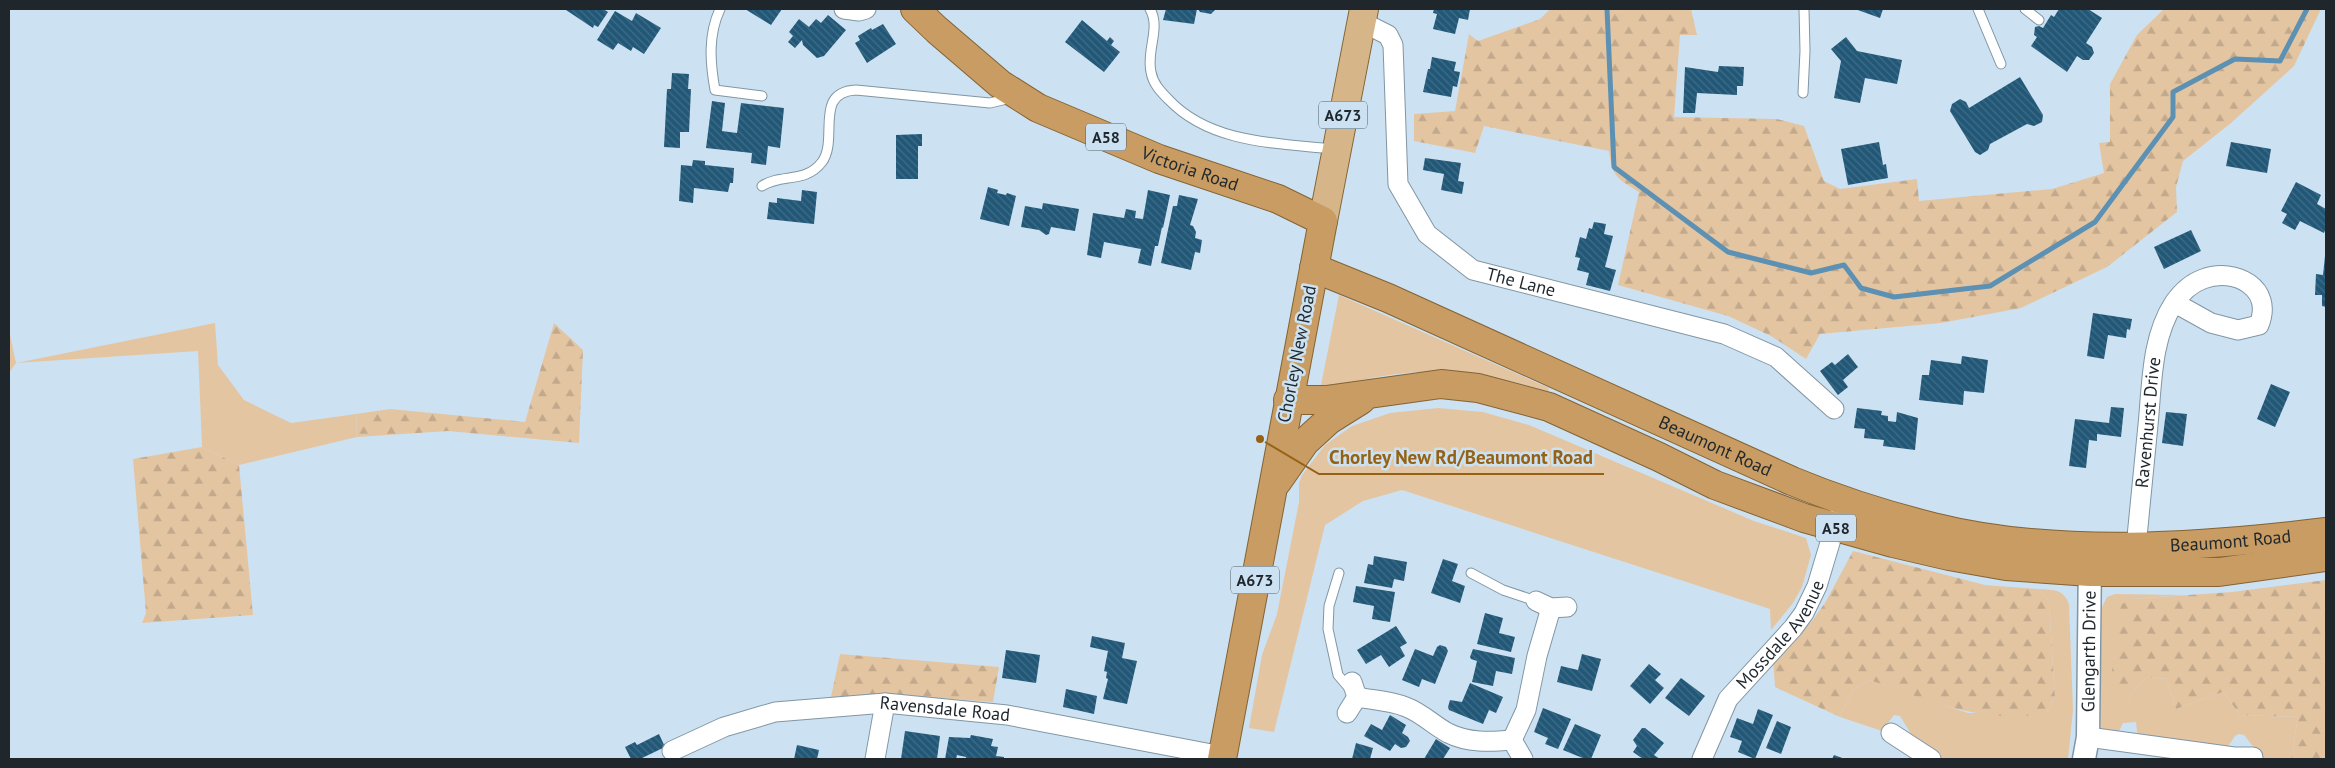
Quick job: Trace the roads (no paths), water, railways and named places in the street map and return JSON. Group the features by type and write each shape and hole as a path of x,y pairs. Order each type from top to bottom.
{"highway":[{"name":"Victoria Road","path":"915,9 977,64 1018,97 1038,108 1159,158 1278,199 1323,221"},
{"name":"Chorley New Road","path":"1222,757 1323,221"},
{"name":"Beaumont Road","path":"1314,268 1388,298 1843,502 1934,528 2044,544 2136,546 2245,542 2326,532"},
{"name":"Beaumont Road","path":"1288,400 1326,400 1441,384 1478,388 1549,407 1659,457 1715,485 1835,527 1949,556 2006,566 2101,572 2219,572 2326,556"},
{"name":"A58","path":"1271,490 1305,442 1329,420 1368,395"}],"main road":[{"name":"Chorley New Road","path":"1323,221 1363,15"}],"street":[{"path":"844,9 858,11 866,9"},
{"name":"The Lane","path":"1363,15 1388,35 1392,46 1398,184 1427,234 1474,270 1732,338 1776,357 1834,409"},
{"name":"Ravenhurst Drive","path":"2136,546 2155,357 2163,324 2174,303"},
{"name":"Mossdale Avenue","path":"1702,759 1728,699 1793,628 1804,612 1817,586 1843,502"},
{"name":"Glengarth Drive","path":"2084,759 2088,737 2101,572 2091,545"},
{"path":"2101,572 2136,546"},
{"name":"Beaumont Road","path":"2136,546 2140,556 2147,561 2219,572"},
{"path":"1512,740 1526,710 1537,656 1551,605"},
{"path":"1352,697 1404,706 1422,714 1447,733 1468,740 1490,742 1512,740"},
{"path":"874,759 885,704"},
{"name":"Ravensdale Road","path":"672,751 724,726 775,712 885,704 1007,715 1222,757"},
{"path":"1891,733 1932,759"},
{"path":"2088,737 2234,757 2253,757"},
{"path":"1512,740 1523,759"}],"lane":[{"path":"720,9 710,43 710,66 715,90 762,96"},
{"path":"1150,9 1154,25 1150,72 1156,86 1176,107 1195,120 1223,133 1259,141 1336,149"},
{"path":"1803,93 1804,9"},
{"path":"1978,9 2001,64"},
{"path":"2024,9 2039,20"},
{"path":"762,186 768,182 804,176 822,162 825,155 831,108 834,98 841,92 856,90 990,103 1018,97"},
{"path":"1338,573 1329,606 1328,629 1338,675 1352,697"},
{"path":"1471,573 1504,590 1551,605"}],"waterway":[{"path":"1607,9 1614,167 1728,252 1811,273 1844,265 1861,288 1894,297 1990,286 2095,222 2173,117 2173,92 2235,59 2280,61 2307,9"}],"place":[{"name":"Chorley New Rd/Beaumont Road","path":"1260,439"}]}
